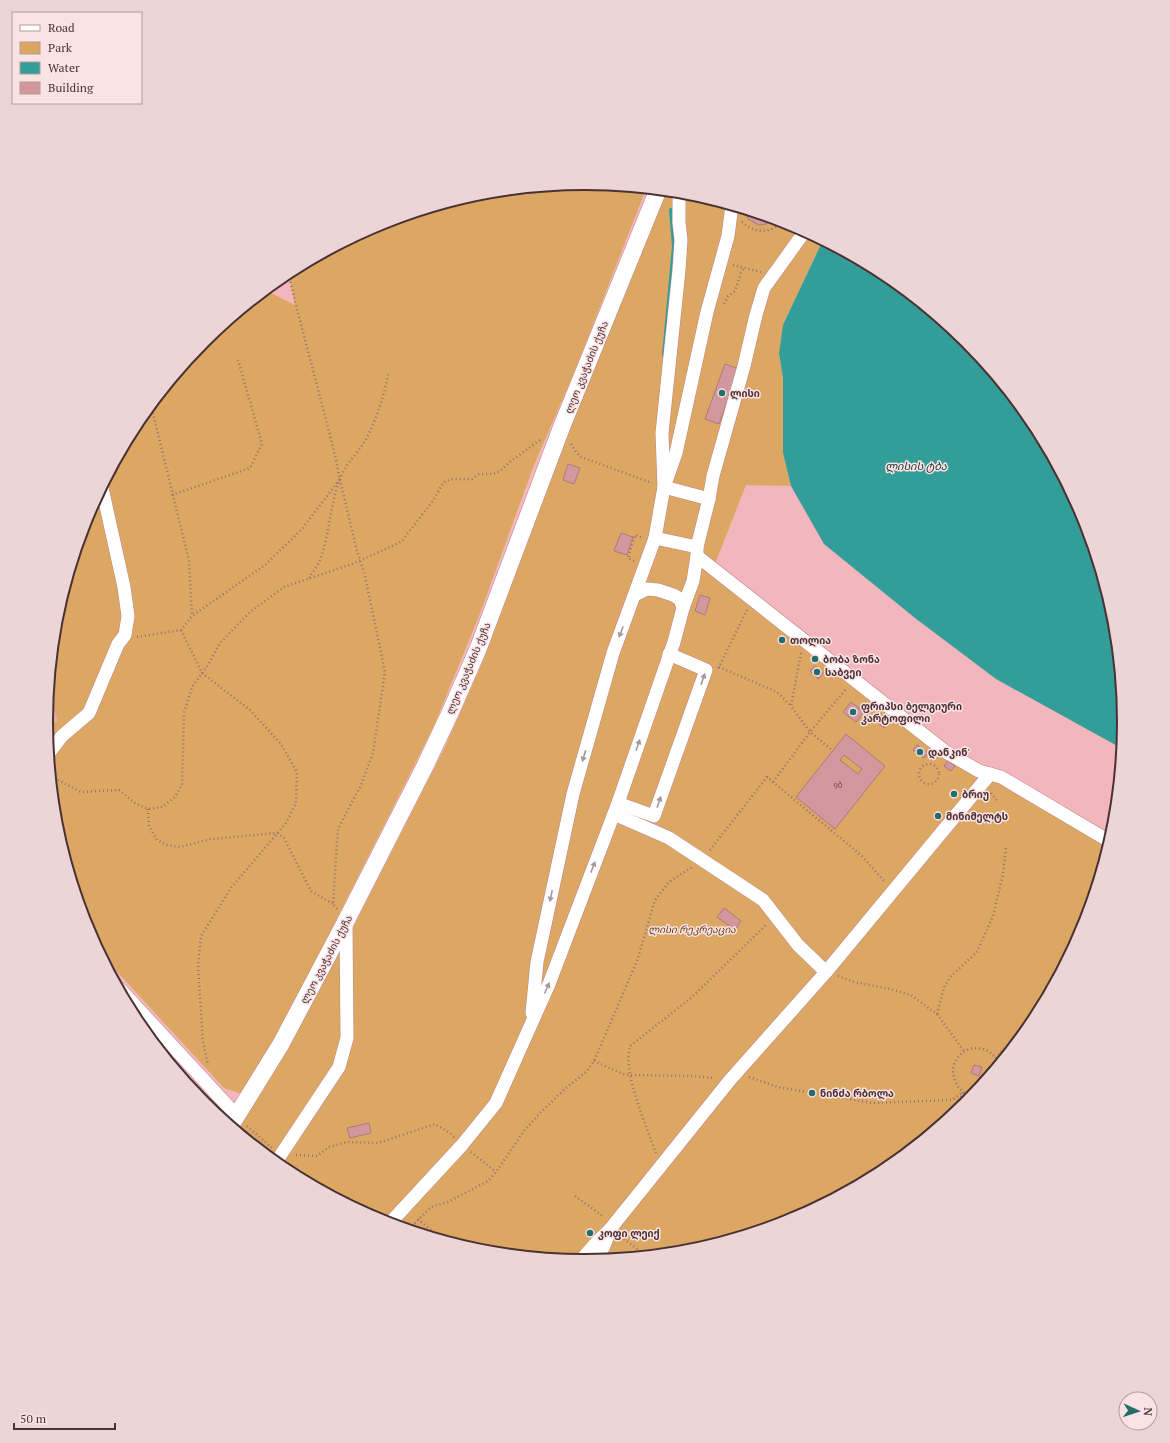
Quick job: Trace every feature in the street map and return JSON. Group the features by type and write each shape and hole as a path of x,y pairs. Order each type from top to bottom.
{"main road":[{"name":"ლეო კვაჭაძის ქუჩა","path":"234,1120 281,1044 346,921 425,766 472,663 562,426 656,194"}],"street":[{"path":"531,1024 537,962 573,794 613,653 655,538 662,433 679,270 681,240 679,198"},
{"path":"659,485 676,453 707,312 728,236 731,211"},
{"path":"728,236 741,221"},
{"path":"395,1218 462,1145 496,1103 549,984 616,809 674,642 683,608 693,581 697,551 713,476 764,288 802,236"},
{"path":"659,485 709,499"},
{"path":"54,747 62,736 90,713 118,644 125,635 128,616 124,587 104,495"},
{"path":"655,538 697,551 752,600 946,752 979,771 1001,777 1104,838"},
{"path":"635,595 647,589 674,594 680,599 683,608"},
{"path":"616,809 654,816 706,670 669,654"},
{"path":"586,1254 613,1226 733,1077 826,972 892,890 990,774"},
{"path":"616,809 669,838 763,900 798,945 826,972"},
{"path":"280,1156 339,1067 347,1038 346,921"},
{"path":"137,1008 212,1090 234,1120"},
{"path":"600,1253 613,1226"}],"path":[{"path":"741,221 747,227 755,230 763,231 777,226"},
{"path":"722,307 728,296 735,291 744,268 759,272"},
{"path":"290,279 365,576 385,672 373,753 361,786 338,829 333,904"},
{"path":"172,495 250,468 262,444 238,360"},
{"path":"125,635 137,637 181,630 192,616 265,565 302,529 340,479 349,462 364,441 376,418 385,390 388,374"},
{"path":"153,412 189,561 192,616"},
{"path":"57,779 81,792 101,792 111,789 119,790 135,803 148,809 162,807 175,796 182,785 184,714 192,687 208,665 220,643 250,612 284,587 352,564 401,542 432,502 444,482 451,479 472,479 479,474 493,474 500,471 530,447 562,426 576,452 581,457 659,485"},
{"path":"309,579 321,559 340,479"},
{"path":"630,559 628,558 635,535 637,536"},
{"path":"719,667 752,600"},
{"path":"181,630 202,673 250,710 281,744 297,772 296,803 286,823 231,888 201,936 198,966 203,1034 212,1090"},
{"path":"791,706 804,641"},
{"path":"706,670 719,667 777,692 791,706 810,732 833,751"},
{"path":"773,782 810,732 853,680"},
{"path":"929,764 937,768 939,774 934,783 927,784 920,778 919,771 922,766 929,764"},
{"path":"413,1225 431,1207 448,1202 488,1181 496,1172 524,1130 566,1088 586,1072 594,1061 637,961 655,900 669,882 702,860 767,777 862,856 892,890"},
{"path":"148,809 149,826 156,840 167,845 180,847 211,839 277,833 284,838 311,891 333,904 346,921"},
{"path":"937,1014 944,987 951,976 977,952 993,916 1003,874 1006,847"},
{"path":"661,1166 632,1085 628,1053 630,1046 691,998 776,916"},
{"path":"826,972 854,982 911,995 937,1014 964,1051"},
{"path":"963,1092 953,1078 955,1060 964,1051 974,1048 982,1048 990,1052 996,1058 1001,1052"},
{"path":"594,1061 623,1074 733,1077 778,1087 872,1103 952,1100 963,1092"},
{"path":"960,1099 963,1092"},
{"path":"234,1120 280,1156 317,1156 329,1147 347,1142 378,1143 435,1124 450,1133"},
{"path":"462,1145 496,1172"},
{"path":"575,1196 613,1226 639,1250"},
{"path":"418,1219 432,1230"}],"shaded area":[{"path":"53,707 58,721 53,722"}],"green space":[{"path":"585,190 644,193 574,373 534,465 479,616 433,728 275,1041 242,1094 224,1088 114,969 93,925 81,893 63,825 54,756 53,722 58,721 53,707 54,687 63,618 81,550 93,518 124,455 163,398 185,371 209,345 234,322 270,293 295,305 289,279 350,244 381,230 414,218 481,200 516,194"},
{"name":"ლისი რეკრეაცია","path":"665,196 723,208 756,218 789,230 821,244 783,325 779,353 783,378 783,453 791,486 746,485 715,564 800,628 941,742 1105,832 1089,893 1077,925 1046,988 1007,1045 985,1072 961,1098 909,1144 881,1164 820,1199 789,1213 756,1225 689,1243 654,1249 585,1254 516,1249 481,1243 447,1235 381,1213 350,1199 289,1164 261,1144 240,1126 287,1049 356,922 445,747 483,661 572,422"}],"water":[{"name":"ლისის ტბა","path":"821,244 881,279 909,299 961,345 1007,398 1046,456 1077,518 1089,550 1107,618 1112,652 1116,687 1116,745 996,679 915,618 824,544 791,486 783,453 783,378 779,353 783,325"}],"building":[{"path":"746,215 768,222 759,225 748,219"},
{"path":"725,364 739,369 719,424 705,419"},
{"path":"568,464 580,468 574,484 563,480"},
{"path":"621,533 633,537 627,555 614,551"},
{"path":"700,595 710,598 705,615 695,611"},
{"name":"საბვეი","path":"815,666 823,673 818,679 810,671"},
{"path":"851,702 864,712 856,722 843,712"},
{"path":"882,717 888,722 884,728 878,723"},
{"path":"846,734 885,766 835,829 796,797","holes":["844,755 862,769 858,774 840,760"]},
{"path":"917,745 928,753 924,758 913,750"},
{"path":"948,761 955,766 951,771 944,766"},
{"path":"724,908 741,921 735,930 717,917"},
{"path":"974,1065 982,1067 979,1076 971,1073"},
{"path":"369,1123 371,1133 350,1138 347,1128"}],"waterway":[{"path":"664,355 674,246 671,210"}],"place":[{"name":"ლისი","path":"722,393"},
{"name":"თოლია","path":"782,640"},
{"name":"ბობა ზონა","path":"815,659"},
{"name":"საბვეი","path":"817,672"},
{"name":"ფრიპსი ბელგიური კარტოფილი","path":"853,712"},
{"name":"დანკინ'","path":"920,752"},
{"name":"ბრიუ","path":"954,794"},
{"name":"მინიმელტს","path":"938,816"},
{"name":"ნინძა რბოლა","path":"812,1093"},
{"name":"კოფი ლეიქ","path":"590,1233"}]}
